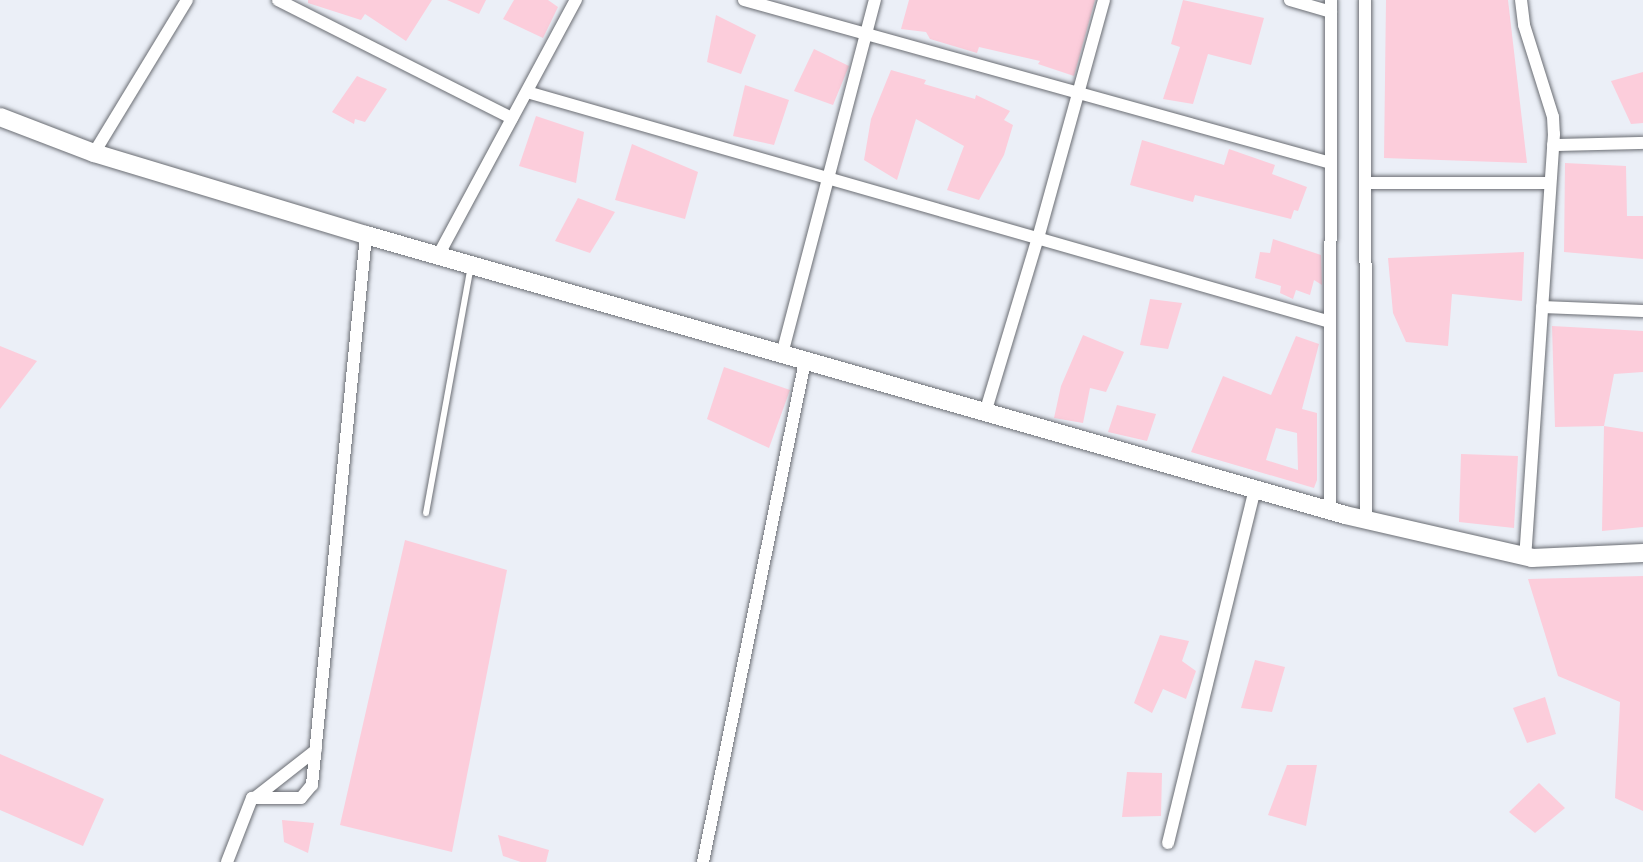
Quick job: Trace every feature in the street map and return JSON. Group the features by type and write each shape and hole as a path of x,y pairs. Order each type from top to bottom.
{"main road":[{"path":"0,117 94,153 366,234 1366,520 1525,557 1643,553"}],"street":[{"path":"94,153 187,0"},
{"path":"278,0 512,118"},
{"path":"439,254 576,0"},
{"path":"744,0 1331,163"},
{"path":"782,354 874,0"},
{"path":"985,413 1038,239 1104,0"},
{"path":"1290,0 1331,6 1330,510"},
{"path":"1364,0 1366,520"},
{"path":"1521,0 1527,36 1553,117 1525,557"},
{"path":"527,92 1330,322"},
{"path":"1553,145 1643,143"},
{"path":"1365,183 1550,183"},
{"path":"256,797 295,799 306,796 312,785 366,234"},
{"path":"1542,307 1643,312"},
{"path":"703,862 805,360"},
{"path":"1168,844 1255,490"},
{"path":"229,861 248,804 316,750"}],"lane":[{"path":"426,513 471,264"}],"building":[{"path":"308,0 432,0 406,41 365,14 361,20 308,3"},
{"path":"447,0 486,0 479,14"},
{"path":"514,0 548,0 558,7 543,38 503,19"},
{"path":"909,0 1095,0 1074,76 1038,64 1040,61 979,47 977,53 930,39 926,32 901,29"},
{"path":"1183,0 1264,18 1251,65 1208,54 1193,104 1163,99 1180,47 1171,44"},
{"path":"1386,0 1508,0 1527,163 1384,158"},
{"path":"716,15 756,35 741,74 707,62"},
{"path":"814,49 849,66 833,105 794,91"},
{"path":"891,70 926,80 924,84 975,99 976,95 1010,111 1004,120 1013,125 1004,155 979,200 947,190 964,146 916,119 897,180 864,160 871,119"},
{"path":"1643,72 1643,123 1631,124 1611,81"},
{"path":"357,76 387,89 365,122 355,119 354,124 332,112"},
{"path":"745,85 789,100 774,145 733,136"},
{"path":"536,116 584,132 576,183 519,166"},
{"path":"1142,140 1224,165 1229,149 1275,165 1272,174 1307,187 1298,211 1294,210 1291,219 1195,195 1193,202 1130,185"},
{"path":"632,144 698,172 685,219 615,200"},
{"path":"1565,163 1626,166 1627,216 1643,216 1643,259 1564,252"},
{"path":"578,198 615,212 590,253 555,241"},
{"path":"1273,239 1321,255 1322,285 1314,280 1310,295 1296,290 1293,299 1280,293 1281,286 1255,278 1260,252 1270,253"},
{"path":"1524,252 1522,301 1452,294 1448,346 1406,342 1393,313 1388,258"},
{"path":"1150,299 1182,303 1168,349 1140,345"},
{"path":"1552,326 1643,331 1643,372 1614,374 1604,426 1555,427"},
{"path":"1083,335 1124,352 1106,392 1090,388 1083,423 1054,418 1061,386"},
{"path":"1296,336 1319,344 1302,409 1317,413 1317,480 1314,488 1191,452 1223,376 1271,395","holes":["1276,428 1297,433 1298,470 1266,460"]},
{"path":"0,346 37,361 0,409"},
{"path":"724,367 790,390 769,448 707,419"},
{"path":"1117,405 1156,414 1147,441 1108,432"},
{"path":"1604,426 1643,432 1643,527 1602,531"},
{"path":"1461,454 1518,456 1514,528 1459,522"},
{"path":"405,540 507,570 452,852 340,825"},
{"path":"1643,576 1643,811 1615,798 1620,702 1558,676 1528,579"},
{"path":"1160,635 1189,641 1182,661 1196,671 1186,699 1163,689 1152,713 1134,703"},
{"path":"1255,660 1285,667 1272,712 1241,708"},
{"path":"1545,697 1556,734 1527,743 1513,708"},
{"path":"0,754 104,799 83,846 0,810"},
{"path":"1287,765 1317,765 1306,826 1268,815"},
{"path":"1127,772 1162,773 1161,816 1122,817"},
{"path":"1539,783 1565,808 1535,833 1509,812"},
{"path":"282,820 314,823 308,853 284,842"},
{"path":"498,835 549,850 546,862 521,862 503,856"}]}
